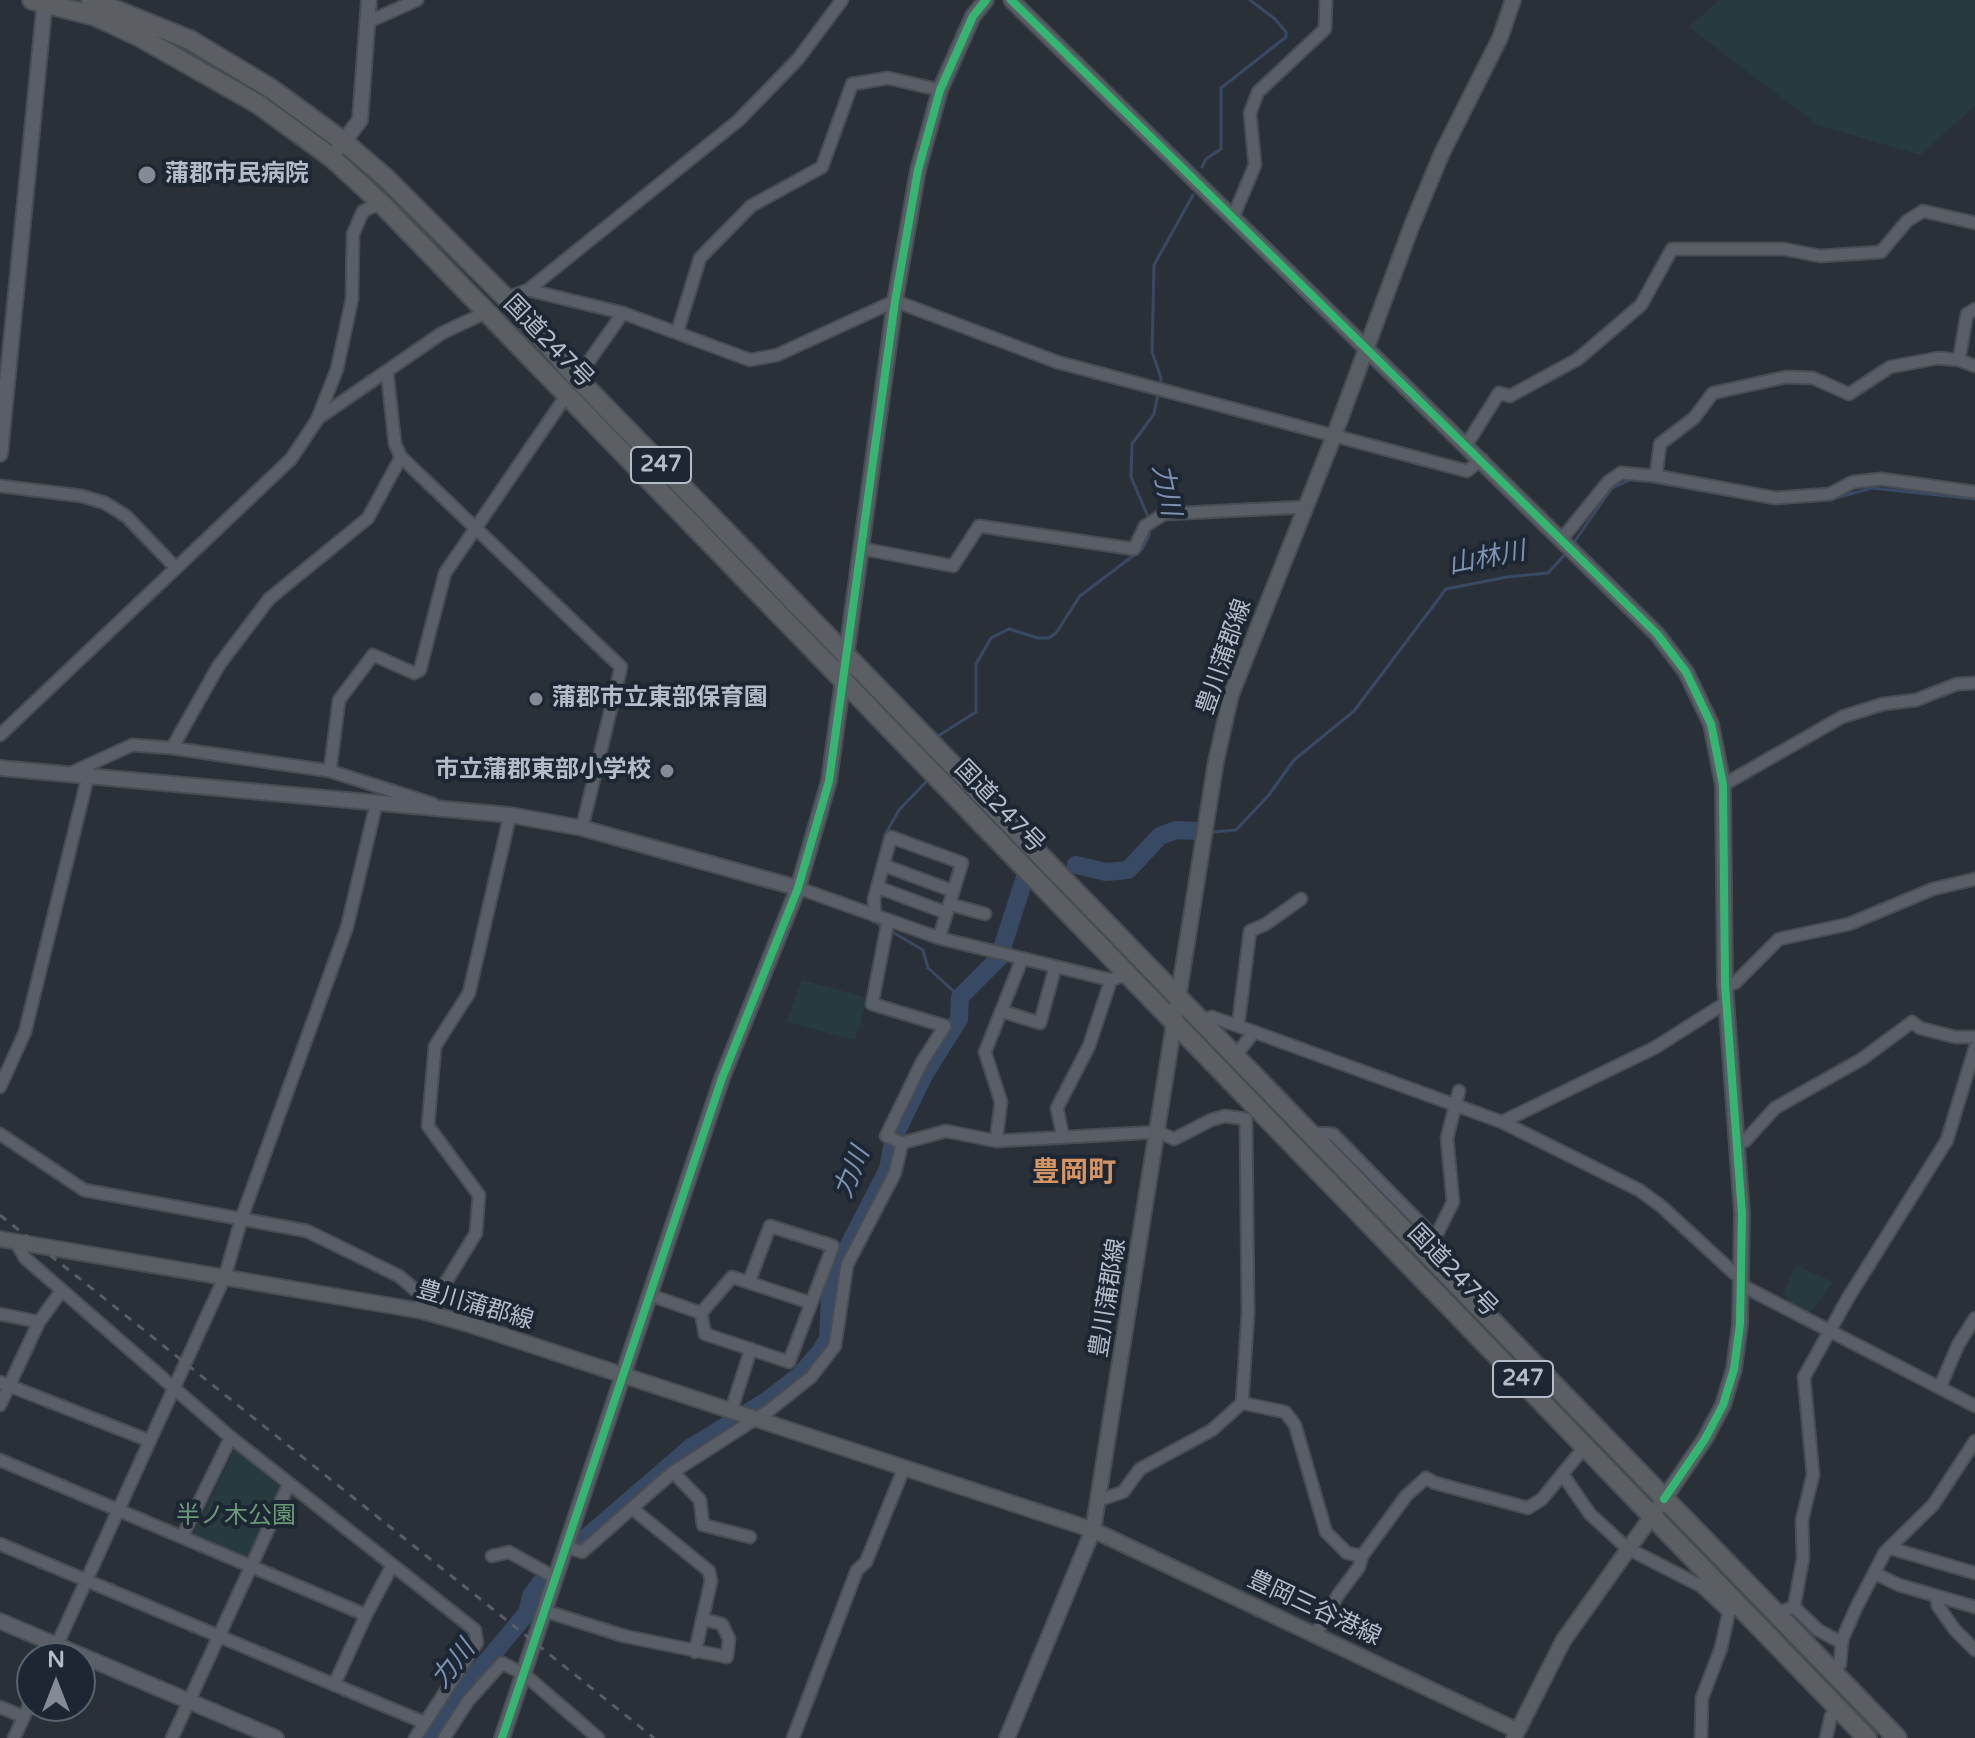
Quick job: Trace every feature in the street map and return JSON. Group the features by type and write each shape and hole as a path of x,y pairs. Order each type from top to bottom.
{"highway":[{"name":"国道247号","path":"91,0 190,40 270,88 344,142 506,298 577,378 1773,1614 1897,1738"},
{"name":"国道247号","path":"41,1 95,16 138,36 258,104 331,157 381,203 842,679 1119,977 1176,1023 1586,1445 1731,1605 1867,1738"}],"main road":[{"name":"豊川蒲郡線","path":"0,1239 427,1313 1093,1530 1216,761 1231,695 1442,153 1500,38 1513,0"},
{"name":"豊岡三谷港線","path":"1093,1530 1316,1634 1515,1734 1563,1641 1664,1499"}],"street":[{"path":"331,157 360,120 369,0"},
{"path":"368,22 417,0"},
{"path":"506,298 528,290 739,120 798,59 842,0"},
{"path":"502,1738 722,1078 798,888 829,781 864,549 895,301 918,170 940,90 973,16 986,0"},
{"path":"1011,0 1234,215 1657,634 1686,672 1711,724 1723,785 1725,985 1742,1214 1741,1280 1734,1369 1723,1405 1705,1439 1664,1499"},
{"path":"1234,215 1255,165 1250,113 1258,92 1325,29 1326,0"},
{"path":"0,454 41,1"},
{"path":"677,333 700,258 751,206 822,167 852,84 888,78 940,90"},
{"path":"0,735 291,459 317,420 337,369 352,299 353,234 363,211 381,203"},
{"path":"1467,444 1499,393 1510,396 1578,359 1641,305 1672,249 1784,249 1820,256 1881,252 1907,221 1923,211 1975,223"},
{"path":"528,290 623,313 750,360 777,355 895,301 1057,362 1160,390 1467,471 1482,459"},
{"path":"1959,360 1967,314 1975,309"},
{"path":"317,420 442,333 487,312"},
{"path":"577,378 623,313"},
{"path":"1656,476 1660,444 1694,418 1713,393 1786,377 1813,378 1849,394 1890,367 1938,358 1959,360 1975,366"},
{"path":"387,371 395,444 401,457 621,667 582,828"},
{"path":"330,771 339,700 373,655 414,673 420,670 445,573 566,396"},
{"path":"172,748 219,665 269,599 368,518 401,457"},
{"path":"1568,545 1608,482 1621,473 1656,476 1775,498 1830,494 1853,482 1881,479 1975,492"},
{"path":"0,486 82,496 105,503 126,516 176,568"},
{"path":"864,549 953,566 979,526 1134,549 1150,523 1164,514 1305,507"},
{"path":"1723,785 1842,717 1883,704 1916,700 1957,684 1975,683"},
{"path":"71,774 132,745 172,748 330,771 441,806"},
{"path":"0,768 376,805 441,806 582,828 798,888 869,914 887,927 1055,968 1119,977 1089,1046 1057,1108 1063,1137"},
{"path":"0,1087 25,1032 88,776"},
{"path":"59,1642 225,1276 242,1217 347,927 376,805"},
{"path":"427,1313 476,1233 479,1195 428,1126 435,1046 469,993 510,815"},
{"path":"869,914 891,837 962,863 939,938"},
{"path":"883,865 950,903"},
{"path":"1725,985 1735,983 1779,939 1849,924 1933,889 1975,879"},
{"path":"877,887 985,914"},
{"path":"1238,1026 1250,931 1266,924 1301,899"},
{"path":"887,927 872,1004 945,1026 922,1062 886,1136 897,1141 946,1131 996,1141 1158,1132 1174,1139 1225,1116 1246,1119 1248,1313 1242,1403 1212,1430 1140,1469 1123,1492 1099,1500"},
{"path":"996,1141 1001,1102 985,1052 1022,959"},
{"path":"1001,1011 1040,1023 1055,968"},
{"path":"1502,1122 1656,1047 1727,1002"},
{"path":"1199,1020 1212,1017 1502,1122 1639,1190 1661,1206 1741,1280 1975,1406"},
{"path":"1737,1143 1745,1141 1775,1108 1862,1059 1912,1022 1920,1028 1955,1037 1975,1037"},
{"path":"1235,1056 1254,1032"},
{"path":"1794,1607 1803,1558 1802,1520 1813,1475 1804,1377 1947,1140 1975,1048"},
{"path":"1308,1133 1333,1134 1435,1238 1453,1202 1447,1138 1459,1091"},
{"path":"0,1134 84,1190 307,1231 379,1264 420,1294 427,1313"},
{"path":"567,1547 582,1552 634,1510 673,1472 745,1415 811,1377 835,1346 847,1265 895,1173 897,1141"},
{"path":"749,1282 770,1226 833,1246 789,1362 705,1334 701,1313 732,1277 811,1303"},
{"path":"16,1242 25,1258 231,1437 477,1634 475,1647 415,1738"},
{"path":"0,1405 5,1383 39,1322 62,1290"},
{"path":"650,1295 701,1313"},
{"path":"0,1314 39,1322"},
{"path":"1940,1387 1958,1345 1975,1318"},
{"path":"745,1415 751,1349"},
{"path":"5,1383 150,1441"},
{"path":"1242,1403 1285,1412 1295,1425 1326,1532 1347,1553 1362,1556"},
{"path":"182,1537 231,1437"},
{"path":"1833,1674 1840,1664 1842,1643 1874,1573 1890,1548 1933,1505 1975,1441"},
{"path":"1316,1634 1338,1595 1359,1567 1362,1556 1406,1496 1426,1478 1528,1508 1534,1507 1586,1445"},
{"path":"0,1460 366,1615"},
{"path":"793,1738 857,1570 866,1562 904,1468"},
{"path":"673,1472 700,1500 703,1525 750,1537"},
{"path":"1563,1475 1590,1514 1627,1548 1731,1605 1721,1648 1702,1698 1701,1738"},
{"path":"172,1738 289,1484"},
{"path":"634,1510 709,1571 711,1581 695,1652"},
{"path":"1007,1738 1093,1530"},
{"path":"0,1544 423,1722"},
{"path":"1890,1548 1975,1573"},
{"path":"492,1556 509,1552 556,1578"},
{"path":"334,1685 392,1566"},
{"path":"1874,1573 1899,1585 1975,1607"},
{"path":"1936,1596 1938,1606 1955,1630 1975,1650"},
{"path":"1773,1614 1794,1607"},
{"path":"1794,1607 1818,1630 1842,1643"},
{"path":"545,1611 624,1636 727,1657 729,1639 722,1624 702,1619"},
{"path":"0,1621 37,1642"},
{"path":"444,1738 468,1701 502,1663 524,1674 598,1738"},
{"path":"96,1667 189,1701 276,1738"},
{"path":"1826,1738 1831,1716 1840,1710"}],"green space":[{"path":"1719,0 1975,0 1975,106 1920,155 1818,125 1689,27"},
{"path":"802,980 868,998 855,1040 787,1022"},
{"path":"1796,1265 1833,1282 1810,1313 1789,1303 1784,1291"},
{"name":"半ノ木公園","path":"236,1447 280,1488 251,1563 193,1534"}],"waterway":[{"name":"力川","path":"1202,167 1206,159 1221,149 1221,88 1286,37 1286,32 1275,19 1250,0"},
{"name":"力川","path":"1149,519 1131,477 1132,444 1154,414 1161,378 1152,352 1154,265 1193,195"},
{"name":"山林川","path":"1572,545 1612,488 1632,479"},
{"name":"山林川","path":"1647,481 1726,495"},
{"name":"山林川","path":"1789,502 1828,500 1872,488 1975,499"},
{"name":"力川","path":"938,736 976,712 976,664 991,638 1009,629 1038,638 1049,638 1056,633 1080,596 1142,549 1150,527"},
{"name":"山林川","path":"1213,832 1236,830 1268,796 1294,760 1354,711 1446,589 1507,577 1548,573 1568,551"},
{"name":"力川","path":"867,909 885,835 899,810 926,782"},
{"name":"山林川","path":"1076,865 1106,872 1128,870 1160,836 1176,830 1198,831"},
{"name":"力川","path":"582,1541 690,1448 765,1402 801,1374 820,1352 828,1339 830,1298 838,1266 888,1169 894,1137 924,1075 959,1019 960,997 999,958 1024,880"},
{"name":"力川","path":"867,916 882,927"},
{"name":"力川","path":"889,930 923,950 928,968 960,997"},
{"name":"力川","path":"429,1738 446,1710 527,1613 531,1596 541,1582"}],"railway":[{"path":"0,1215 654,1738"}],"cycle path":[{"path":"502,1738 722,1078 798,888 829,781 895,301 918,170 940,90 973,16 986,0"},
{"path":"1011,0 1657,634 1686,672 1711,724 1723,785 1725,985 1742,1214 1740,1324 1734,1369 1723,1405 1705,1439 1664,1499"}],"place":[{"name":"蒲郡市民病院","path":"147,175"},
{"name":"蒲郡市立東部保育園","path":"536,699"},
{"name":"市立蒲郡東部小学校","path":"667,771"}],"district":[{"name":"豊岡町","path":"1074,1174"}]}
